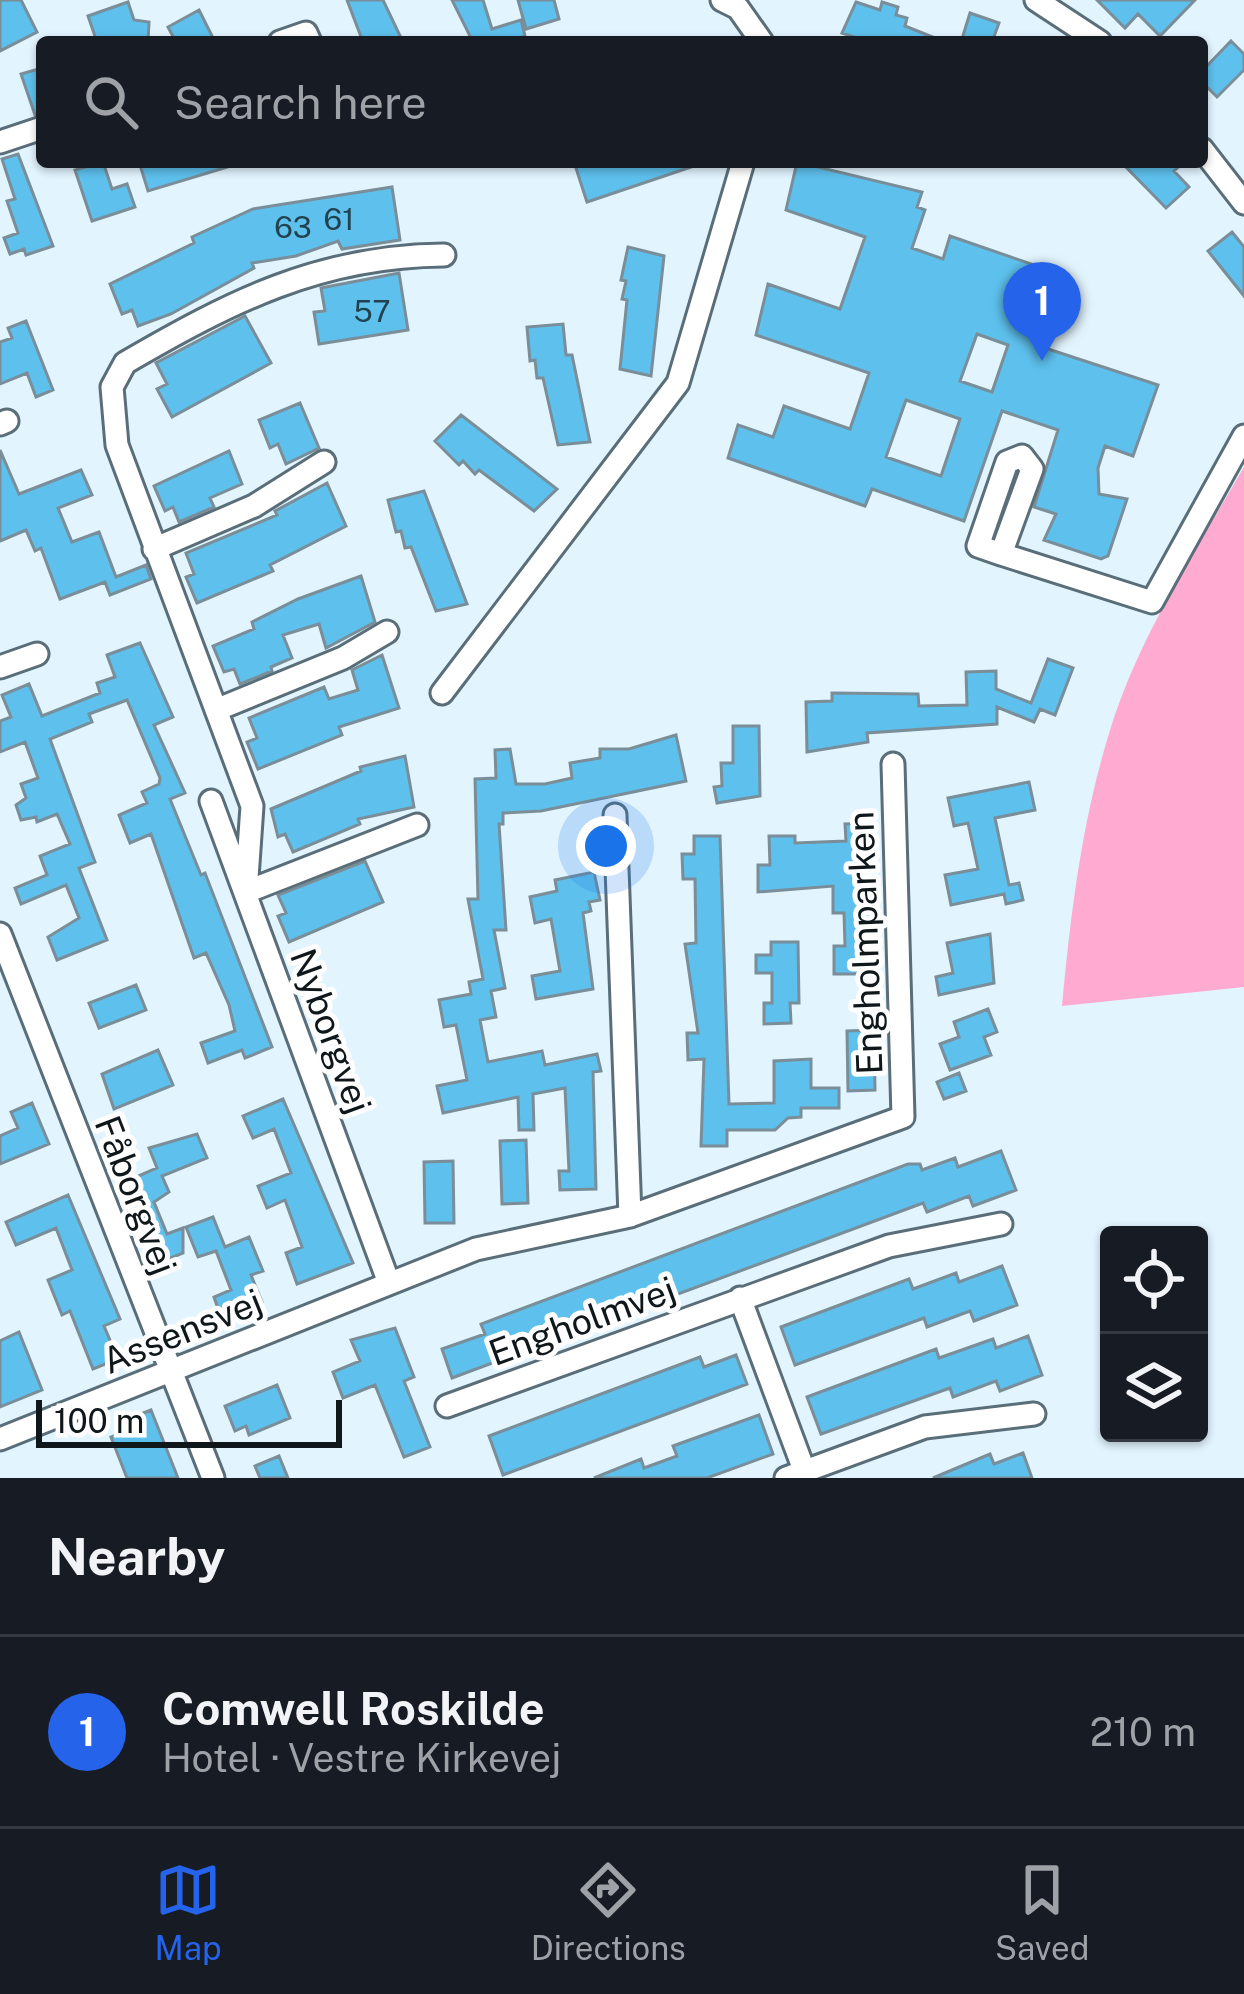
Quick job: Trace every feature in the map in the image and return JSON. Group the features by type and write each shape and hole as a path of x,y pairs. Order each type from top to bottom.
{"street":[{"path":"722,0 738,8 758,36"},
{"path":"1036,0 1091,36"},
{"path":"0,142 36,130"},
{"path":"1208,157 1244,203"},
{"path":"442,693 678,383 741,168"},
{"path":"417,825 246,892 252,806 116,446 112,387 124,363 285,279 404,255 444,255"},
{"path":"1000,554 1152,602 1244,436"},
{"path":"154,548 254,506 324,462"},
{"path":"216,710 344,658 387,632"},
{"path":"0,667 37,654"},
{"name":"Engholmparken","path":"389,1283 476,1249 630,1216 903,1117 893,764"},
{"name":"Nyborgvej","path":"211,801 389,1283"},
{"path":"615,815 630,1216"},
{"name":"Fåborgvej","path":"0,934 213,1478"},
{"name":"Engholmvej","path":"447,1406 889,1246 1000,1224"},
{"name":"Assensvej","path":"0,1439 389,1283"},
{"path":"740,1298 799,1476 926,1427 1034,1414"}],"shaded area":[{"path":"1244,467 1244,987 1062,1006 1079,865 1111,727 1153,626"}],"building":[{"path":"0,0 21,0 37,32 0,51"},
{"path":"347,0 383,0 400,36 361,36"},
{"path":"452,0 483,0 492,29 521,20 525,36 470,36"},
{"path":"518,0 554,0 559,19 526,29"},
{"path":"1097,0 1195,0 1160,36 1138,14 1125,28"},
{"path":"128,2 134,20 149,22 148,36 95,36 88,16"},
{"path":"856,2 880,10 882,2 898,7 896,15 907,18 905,26 930,36 851,36 842,33"},
{"path":"199,10 212,36 173,36 168,27"},
{"path":"970,13 999,23 994,36 963,36"},
{"path":"1231,41 1244,54 1244,70 1217,97 1208,88 1208,65"},
{"path":"36,70 36,115 35,115 21,74"},
{"path":"18,154 53,246 26,255 24,249 10,254 4,238 18,233 7,201 15,199 2,159"},
{"path":"105,168 112,189 127,184 135,207 92,221 75,170"},
{"path":"141,168 224,168 148,191"},
{"path":"576,168 688,168 587,202"},
{"path":"796,168 822,168 922,192 917,207 925,210 912,248 943,259 950,236 1063,275 1039,346 1158,385 1133,456 1105,446 1098,468 1099,494 1127,499 1108,556 1101,559 1044,540 1056,514 1034,507 1058,430 1002,411 964,521 872,489 865,506 728,458 738,425 773,437 784,406 850,429 869,373 756,335 768,284 840,309 865,237 786,210","holes":["977,334 1008,345 992,392 960,381","906,400 960,419 941,476 886,457"]},
{"path":"1127,168 1177,168 1174,171 1189,187 1166,208"},
{"path":"392,187 400,240 342,249 338,241 296,256 252,263 254,268 171,314 138,326 132,310 122,314 110,284 194,243 192,237 253,209"},
{"path":"1232,232 1244,247 1244,296 1208,251"},
{"path":"628,247 664,256 651,376 620,369 627,300 622,299 626,281 621,280"},
{"path":"399,273 408,330 319,344 314,312 325,311 321,288"},
{"path":"245,316 271,363 172,417 157,389 167,384 156,363"},
{"path":"26,321 53,390 36,397 27,373 0,384 0,342 12,338 8,328"},
{"path":"563,324 566,355 572,355 590,442 558,445 543,378 537,378 535,360 530,361 527,327"},
{"path":"300,403 319,448 286,464 278,444 270,448 259,420"},
{"path":"461,415 557,489 534,511 479,470 475,474 463,461 459,465 435,441"},
{"path":"0,450 19,494 81,470 92,495 58,508 72,542 99,532 116,577 146,565 151,579 110,595 105,582 60,599 41,548 35,551 26,530 0,541"},
{"path":"229,451 242,484 210,498 214,507 179,522 173,507 165,511 154,486"},
{"path":"327,483 346,526 270,565 273,571 197,603 186,577 194,574 186,553 277,515 275,511"},
{"path":"424,491 467,604 436,611 411,547 405,548 401,531 396,532 388,500"},
{"path":"361,576 375,622 326,648 319,624 283,635 292,658 271,667 272,671 240,684 234,669 224,672 213,646 254,629 252,622 298,599"},
{"path":"140,643 173,717 154,725 185,793 170,799 201,875 205,873 272,1047 245,1058 242,1050 208,1063 201,1043 235,1031 229,1005 206,953 194,958 151,834 130,843 119,815 147,803 142,792 159,784 160,778 127,700 89,714 92,722 50,739 95,862 79,868 107,940 57,960 48,937 79,918 66,885 21,904 15,888 47,875 40,856 70,844 57,814 37,822 36,817 21,820 16,805 26,798 21,784 38,778 25,742 0,752 0,721 11,717 2,695 29,684 42,716 100,693 97,683 115,677 107,655"},
{"path":"382,655 399,708 339,727 342,735 258,769 247,742 257,738 249,718 324,687 329,699 358,690 352,670"},
{"path":"1048,659 1073,668 1055,715 1040,709 1034,722 997,707 997,724 867,733 868,742 807,752 806,702 832,701 832,693 918,694 919,706 967,705 966,672 996,671 996,689 1031,703"},
{"path":"733,726 759,726 760,796 717,803 714,787 722,786 721,763 733,763"},
{"path":"676,735 686,781 541,811 503,813 503,824 499,824 506,930 494,930 505,988 491,991 496,1017 480,1020 488,1062 542,1051 545,1065 597,1054 601,1071 593,1072 596,1189 560,1190 559,1171 569,1171 565,1088 533,1094 534,1130 519,1130 518,1097 443,1113 437,1086 467,1080 456,1025 444,1027 439,1000 471,994 469,982 483,979 468,899 478,899 475,779 496,778 495,750 510,749 516,784 545,784 572,778 570,763 600,758 600,749 629,749"},
{"path":"405,756 414,807 358,819 360,824 293,852 285,834 278,837 271,809 361,771 360,767"},
{"path":"1029,782 1035,810 995,818 1009,885 1019,883 1023,900 1006,904 1004,894 951,905 945,875 978,869 968,823 954,826 948,798"},
{"path":"869,823 871,868 857,869 858,910 872,910 872,974 834,974 834,946 845,946 844,913 833,913 833,886 758,892 758,865 770,865 769,836 795,836 795,843 846,841 845,824"},
{"path":"694,836 720,836 729,1104 774,1103 774,1061 811,1059 811,1088 839,1088 839,1108 801,1108 801,1117 788,1118 775,1130 727,1130 727,1146 701,1146 704,1059 688,1060 687,1033 698,1033 685,944 696,943 695,879 683,879 682,854 694,854"},
{"path":"365,861 383,902 289,942 278,916 286,913 278,895"},
{"path":"594,872 600,900 589,902 591,911 583,913 593,989 536,999 532,976 560,971 551,919 535,923 530,897 557,891 555,880"},
{"path":"990,934 994,983 939,995 936,977 953,973 947,943"},
{"path":"771,942 798,942 799,1003 790,1003 791,1023 764,1024 764,1003 772,1003 772,973 756,973 756,955 771,955"},
{"path":"136,985 146,1010 99,1028 89,1003"},
{"path":"988,1009 997,1032 984,1037 991,1055 950,1070 940,1044 959,1037 954,1022"},
{"path":"874,1030 875,1090 848,1091 847,1031"},
{"path":"158,1050 173,1085 114,1109 102,1074"},
{"path":"959,1073 966,1091 944,1099 937,1082"},
{"path":"283,1099 353,1263 297,1284 286,1253 302,1247 285,1200 267,1208 258,1186 291,1173 274,1129 253,1138 243,1116"},
{"path":"32,1103 49,1144 0,1164 0,1136 18,1128 11,1112"},
{"path":"197,1134 207,1158 162,1176 169,1192 154,1202 167,1234 183,1228 183,1253 161,1262 129,1180 157,1168 149,1148"},
{"path":"526,1140 528,1203 502,1204 500,1141"},
{"path":"1001,1151 1016,1190 973,1206 969,1196 927,1212 923,1203 452,1378 442,1349 485,1334 481,1324 908,1164 920,1164 922,1170 955,1158 958,1167"},
{"path":"453,1161 454,1223 425,1223 424,1162"},
{"path":"68,1195 120,1319 104,1326 118,1359 93,1369 70,1311 62,1315 48,1280 72,1270 56,1228 16,1245 6,1222"},
{"path":"213,1217 225,1247 249,1237 263,1271 251,1275 262,1302 221,1317 214,1297 231,1290 216,1251 198,1257 186,1227"},
{"path":"1002,1266 1017,1305 974,1321 970,1311 927,1327 924,1318 795,1365 781,1327 909,1279 913,1289 956,1273 959,1282"},
{"path":"395,1328 414,1377 404,1381 430,1447 404,1457 375,1385 343,1398 333,1372 360,1361 351,1340"},
{"path":"19,1332 42,1390 0,1407 0,1341"},
{"path":"1028,1336 1042,1375 1000,1391 996,1381 953,1397 950,1388 821,1434 807,1397 936,1349 939,1358 993,1339 996,1348"},
{"path":"736,1355 747,1384 503,1475 489,1436 700,1357 704,1367"},
{"path":"277,1385 290,1418 249,1435 246,1426 235,1431 225,1406"},
{"path":"151,1410 178,1478 127,1478 111,1437 126,1431 123,1421"},
{"path":"759,1415 773,1454 707,1478 594,1478 641,1459 644,1468 677,1456 673,1446"},
{"path":"1023,1453 1032,1478 933,1478 990,1454 994,1464"},
{"path":"279,1456 288,1478 260,1478 255,1466"}],"place":[{"name":"Comwell Roskilde","path":"1042,361"}]}
